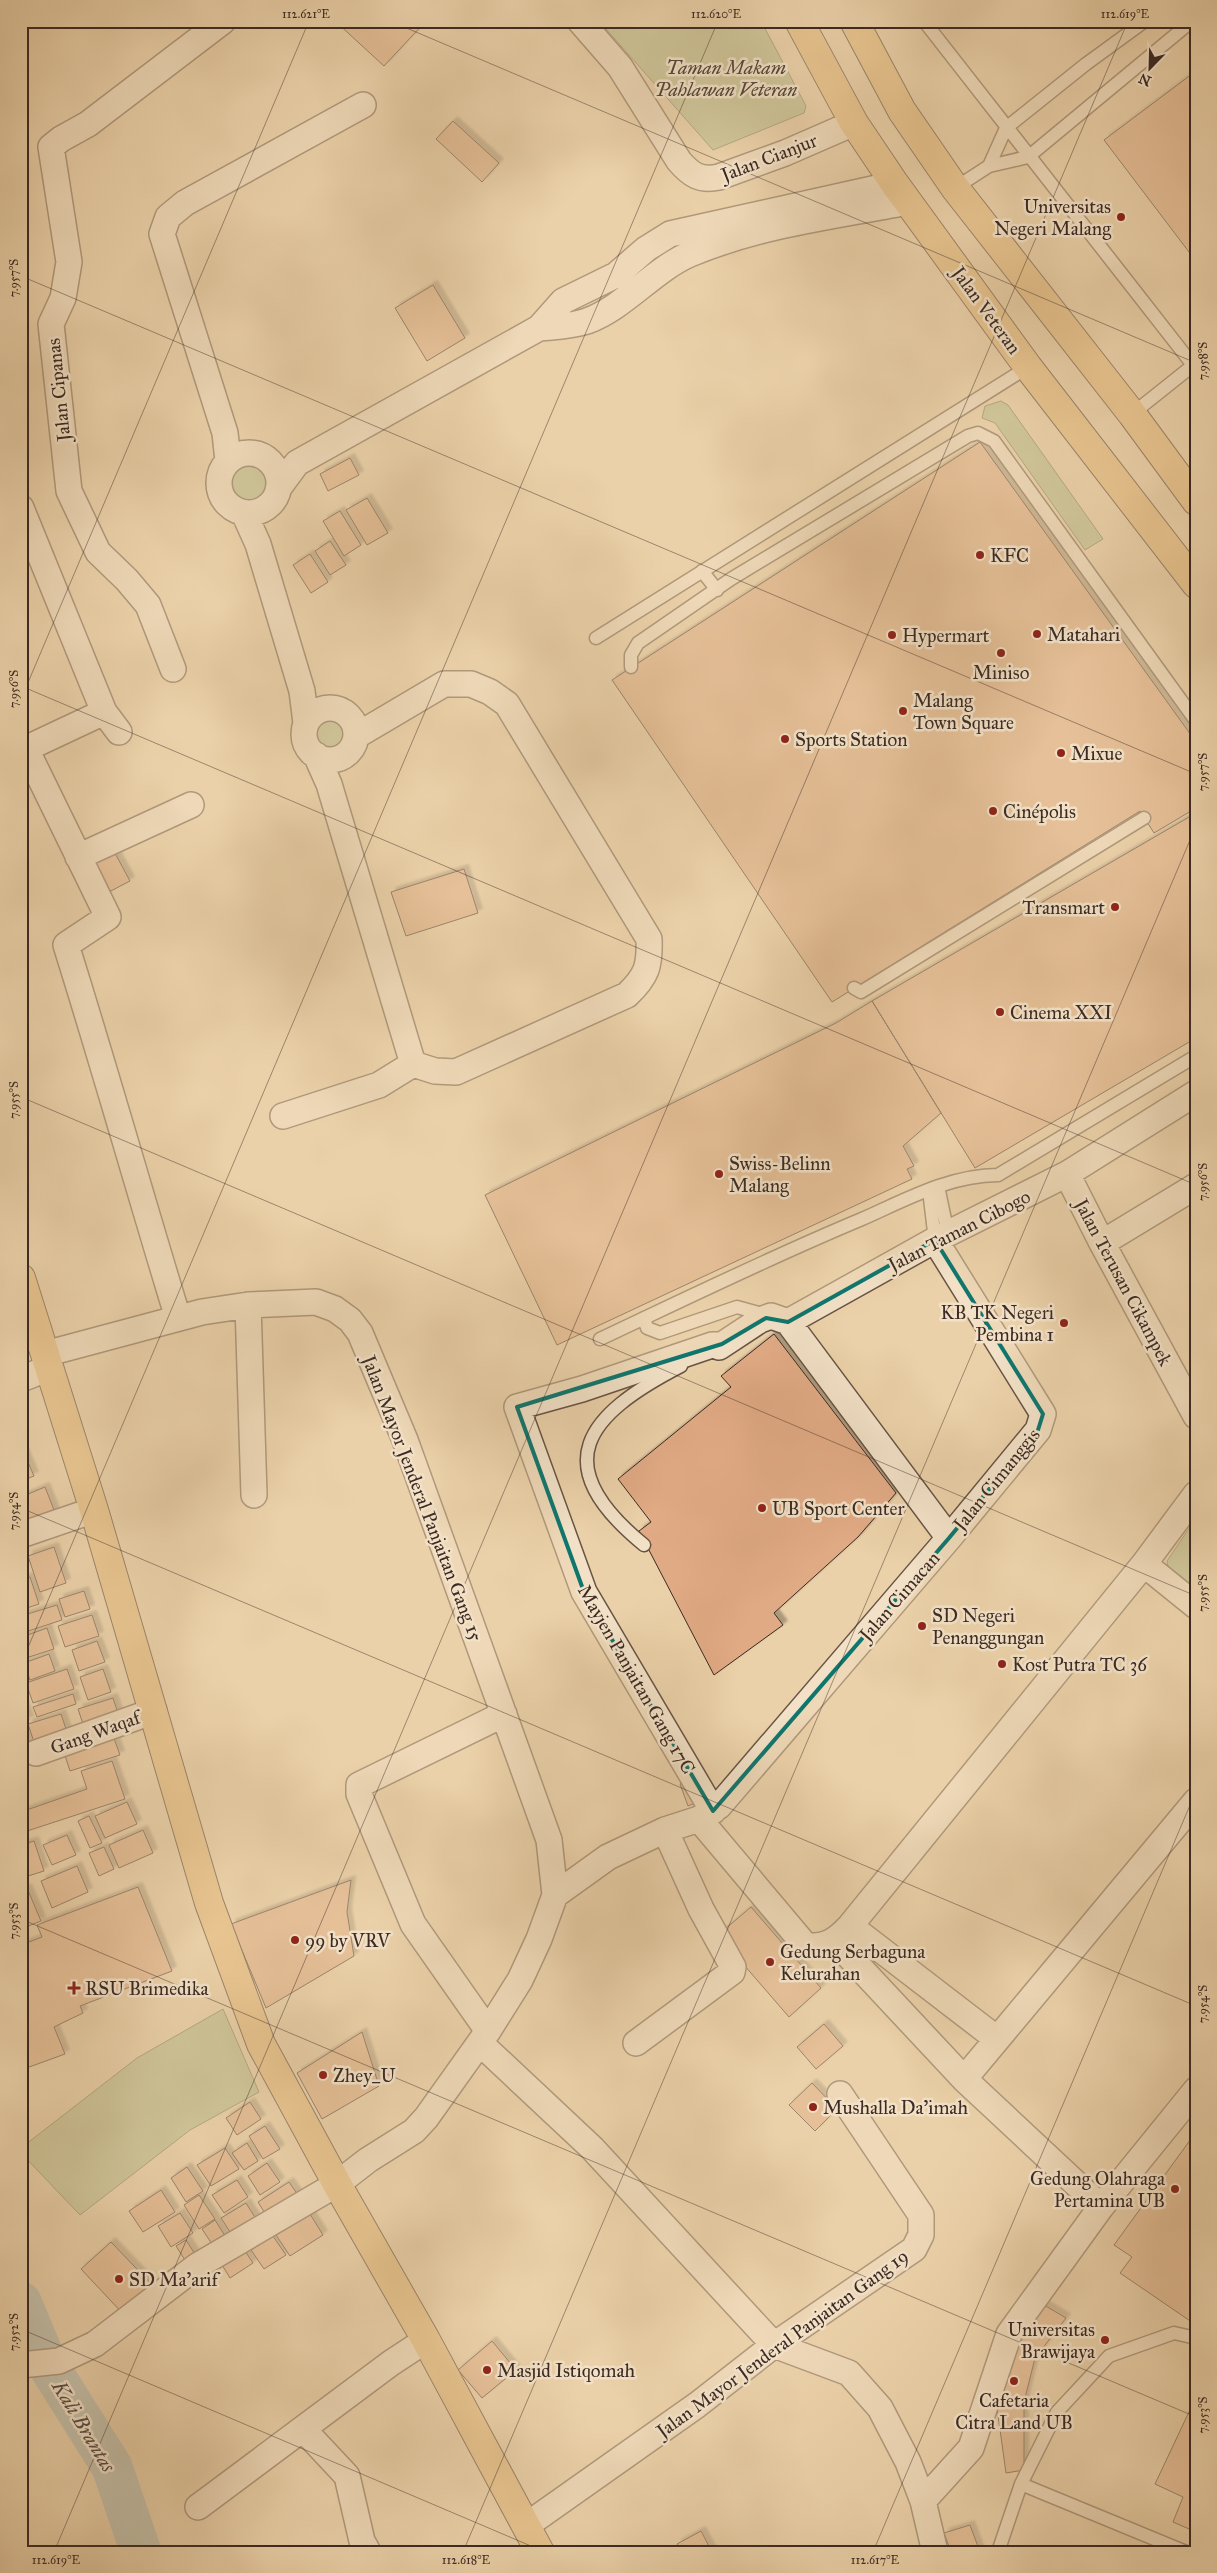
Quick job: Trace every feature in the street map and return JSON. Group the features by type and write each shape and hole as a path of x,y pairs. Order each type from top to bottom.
{"main road":[{"name":"Jalan Veteran","path":"799,21 854,123 901,193 1028,367 1196,584"},
{"path":"854,21 902,111 956,188 1132,414 1196,501"},
{"path":"21,1278 94,1510 209,1904 261,2044 337,2184 426,2340 540,2552"}],"street":[{"name":"Jalan Cipanas","path":"173,669 148,605 127,580 98,552 69,491 51,324 63,298 68,262 51,147 88,124 223,21"},
{"name":"Jalan Cianjur","path":"580,21 620,67 679,161 699,178 719,177 785,153 854,123"},
{"path":"236,457 225,433 162,234 168,217 185,203 363,105"},
{"path":"297,463 271,462 254,453 236,457 219,478 222,496 227,504 253,512 274,500 280,486 297,463 538,328 588,321 621,286 687,256 721,242 901,193"},
{"path":"271,462 280,478 280,486"},
{"path":"21,508 111,722 24,750 108,917 66,945 109,1081 141,1198 178,1318"},
{"path":"253,512 258,544 302,691 306,723 305,741 316,755 329,784 414,1064"},
{"path":"284,1116 378,1084 414,1064 435,1071 456,1072 626,995 641,982 650,961 649,939 507,704 490,692 470,684 444,684 379,721 346,720 317,711 306,723"},
{"path":"302,691 346,720"},
{"path":"316,755 324,759 341,757 349,752 346,720"},
{"path":"329,784 341,757"},
{"path":"78,857 191,805"},
{"name":"Jalan Taman Cibogo","path":"720,1346 760,1320 780,1319 1067,1174 1196,1093"},
{"name":"Jalan Terusan Cikampek","path":"1067,1174 1102,1243 1193,1403"},
{"path":"1102,1243 1196,1186"},
{"name":"Jalan Cimanggis","path":"942,1237 1043,1414 1038,1430 949,1538"},
{"name":"Jalan Mayor Jenderal Panjaitan Gang 15","path":"21,1379 47,1361 178,1318 248,1305 316,1302 335,1309 350,1320 360,1333 406,1440 549,1840 555,1895"},
{"path":"248,1305 254,1495"},
{"name":"Jalan Cimacan","path":"706,1815 949,1538 780,1319"},
{"name":"Mayjen Panjaitan Gang 17C","path":"706,1815 584,1592 517,1407 582,1389 712,1345 720,1346"},
{"path":"21,2365 59,2361 96,2344 197,2266 337,2184 368,2160 420,2125 484,2037 520,1980 539,1939 555,1895 608,1857 665,1830 706,1815 805,1944 813,1946 843,1934 1144,1564 1196,1494"},
{"path":"21,1534 94,1510"},
{"path":"1144,1564 1196,1606"},
{"name":"Gang Waqaf","path":"36,1753 154,1711"},
{"path":"504,1714 360,1785 359,1794 412,1924 484,2037 592,2148 774,2345 849,2373 880,2408 908,2462 922,2501 935,2552"},
{"path":"964,2079 1196,1801"},
{"path":"636,2043 732,1972 732,1967 701,1909 665,1830"},
{"path":"843,1934 997,2039"},
{"path":"843,1934 964,2079 1101,2207"},
{"path":"922,2501 971,2448 1009,2334 1101,2207 1196,2090"},
{"name":"Jalan Mayor Jenderal Panjaitan Gang 19","path":"527,2525 697,2405 774,2345 914,2249 921,2235 920,2214 840,2094"},
{"path":"198,2507 391,2363 426,2340"},
{"path":"303,2428 347,2476 362,2541 368,2552"}],"lane":[{"path":"924,21 1028,157 1195,366 1132,414"},
{"path":"989,166 1006,128 1086,64 1145,21"},
{"path":"956,188 989,166 1028,157 1192,21"},
{"path":"596,638 1028,367"},
{"path":"631,667 631,655 638,643 745,570 959,441 978,433 994,441 1196,721"},
{"path":"702,571 717,590"},
{"path":"854,988 861,992 896,966 1144,818"},
{"path":"600,1339 778,1254 933,1188 976,1175 998,1175 1196,1056"},
{"path":"933,1188 942,1237"},
{"path":"644,1318 647,1328 660,1333 736,1307 780,1319"},
{"path":"644,1545 615,1520 600,1502 589,1478 588,1450 596,1428 618,1404 655,1380 720,1346"},
{"path":"998,2552 1021,2484 1057,2412 1109,2356 1174,2333 1196,2338"},
{"path":"1021,2484 1186,2552"}],"highlighted area":[{"path":"935,1240 1043,1414 1038,1430 949,1538 713,1811 584,1592 517,1407 722,1344 766,1318 788,1322"}],"green space":[{"name":"Taman Makam Pahlawan Veteran","path":"599,21 761,21 806,106 804,113 713,150"},
{"path":"1001,401 1008,405 1103,539 1085,550 995,423 982,418 985,406"},
{"path":"249,465 256,466 262,470 266,476 266,490 262,496 256,500 249,501 242,500 236,496 232,490 231,483 232,476 236,470 242,466"},
{"path":"330,719 341,723 345,734 341,745 330,749 319,745 315,734 319,723"},
{"path":"1196,1518 1196,1591 1168,1567 1167,1561"},
{"path":"223,2009 259,2092 190,2130 80,2215 21,2153 21,2148 137,2058"}],"building":[{"path":"335,21 426,21 384,66"},
{"path":"1196,71 1196,253 1192,256 1104,140"},
{"path":"453,121 499,163 482,182 436,139"},
{"path":"433,285 465,338 427,361 395,308"},
{"name":"Malang Town Square","path":"980,442 1196,742 1196,808 1154,833 1140,811 832,1002 612,680"},
{"path":"350,458 359,475 328,491 320,474"},
{"path":"367,498 388,533 367,545 346,510"},
{"path":"340,511 361,545 344,556 323,521"},
{"path":"330,541 346,565 330,575 315,551"},
{"path":"310,554 328,582 311,593 293,565"},
{"name":"Transmart","path":"1196,813 1196,1038 975,1168 872,1001"},
{"path":"110,844 130,881 103,895 83,858"},
{"path":"464,869 478,913 406,936 391,892"},
{"name":"Swiss-Belinn Malang","path":"872,1001 941,1113 903,1146 914,1166 907,1169 912,1179 557,1345 485,1195 836,1023"},
{"name":"UB Sport Center","path":"774,1334 896,1493 858,1537 774,1613 783,1625 714,1675 639,1531 651,1522 618,1479 731,1387 721,1376"},
{"path":"24,1453 34,1476 21,1481 21,1454"},
{"path":"45,1487 56,1515 21,1529 21,1497"},
{"path":"54,1547 66,1583 40,1592 28,1556"},
{"path":"30,1577 39,1604 21,1610 21,1579"},
{"path":"84,1591 90,1609 65,1617 59,1599"},
{"path":"57,1605 62,1620 22,1633 21,1616"},
{"path":"92,1615 99,1636 65,1647 58,1626"},
{"path":"47,1628 54,1649 29,1657 22,1637"},
{"path":"97,1641 105,1662 79,1671 72,1650"},
{"path":"49,1654 55,1671 30,1680 24,1663"},
{"path":"67,1669 74,1689 33,1703 26,1683"},
{"path":"103,1669 111,1692 88,1700 80,1677"},
{"path":"21,1672 26,1688 21,1689"},
{"path":"73,1694 76,1704 37,1717 33,1707"},
{"path":"21,1697 29,1720 21,1723"},
{"path":"113,1698 120,1719 85,1730 78,1709"},
{"path":"61,1714 68,1735 35,1745 28,1724"},
{"path":"23,1726 32,1751 21,1754 21,1727"},
{"path":"111,1730 120,1755 70,1771 62,1746"},
{"path":"112,1761 125,1799 21,1833 21,1812 87,1789 81,1771"},
{"path":"692,1779 700,1801 688,1806 680,1784"},
{"path":"127,1802 137,1824 105,1838 95,1816"},
{"path":"89,1816 102,1843 90,1848 78,1821"},
{"path":"143,1830 153,1853 119,1868 109,1845"},
{"path":"67,1835 76,1855 52,1865 43,1845"},
{"path":"34,1841 44,1871 28,1876 21,1857 21,1845"},
{"path":"104,1847 114,1869 99,1876 89,1853"},
{"path":"77,1866 88,1892 52,1908 41,1881"},
{"name":"99 by VRV","path":"351,1880 347,1912 354,1956 266,2008 231,1924"},
{"name":"RSU Brimedika","path":"138,1887 172,1971 80,2006 83,2013 54,2027 65,2054 21,2070 21,1945 42,1937 37,1925"},
{"path":"27,1888 41,1921 21,1929 21,1891"},
{"name":"Gedung Serbaguna Kelurahan","path":"751,1907 821,1988 789,2017 718,1935"},
{"path":"824,2024 843,2046 816,2069 797,2047"},
{"path":"362,2032 379,2086 322,2119 297,2073"},
{"name":"Mushalla Da'imah","path":"812,2083 837,2109 815,2131 789,2105"},
{"path":"250,2102 261,2119 237,2135 226,2118"},
{"path":"265,2126 280,2149 263,2159 249,2136"},
{"name":"Gedung Olahraga Pertamina UB","path":"1196,2132 1196,2325 1120,2273 1132,2257 1114,2245"},
{"path":"247,2143 258,2161 244,2170 232,2153"},
{"path":"225,2148 239,2169 211,2186 197,2165"},
{"path":"267,2163 280,2182 260,2195 248,2176"},
{"path":"187,2167 203,2191 186,2202 171,2178"},
{"path":"237,2180 248,2197 224,2213 212,2195"},
{"path":"289,2182 298,2195 266,2215 258,2202"},
{"path":"161,2190 175,2212 143,2232 129,2211"},
{"path":"199,2195 215,2219 199,2229 184,2205"},
{"path":"246,2203 256,2219 232,2235 221,2218"},
{"path":"180,2213 193,2233 171,2247 158,2226"},
{"path":"310,2214 323,2235 290,2256 276,2235"},
{"path":"215,2220 229,2242 216,2250 202,2229"},
{"path":"273,2236 286,2255 264,2269 251,2250"},
{"path":"186,2240 200,2262 190,2268 176,2246"},
{"name":"SD Ma'arif","path":"111,2242 156,2289 126,2317 81,2269"},
{"path":"241,2245 253,2263 230,2278 219,2260"},
{"name":"Cafetaria Citra Land UB","path":"1039,2302 1066,2318 1035,2358 1024,2402 1024,2470 1006,2473 997,2408 1026,2319"},
{"name":"Masjid Istiqomah","path":"492,2341 516,2370 482,2398 458,2370"},
{"path":"1196,2397 1196,2532 1173,2522 1183,2497 1155,2484"},
{"path":"970,2525 980,2552 951,2552 944,2533"},
{"path":"701,2531 712,2552 681,2552 677,2544"}],"waterway":[{"name":"Kali Brantas","path":"21,2302 46,2362 112,2467 141,2552"}],"place":[{"name":"Universitas Negeri Malang","path":"1121,217"},
{"name":"KFC","path":"980,555"},
{"name":"Matahari","path":"1037,634"},
{"name":"Hypermart","path":"892,635"},
{"name":"Miniso","path":"1001,653"},
{"name":"Malang Town Square","path":"903,711"},
{"name":"Sports Station","path":"785,739"},
{"name":"Mixue","path":"1061,753"},
{"name":"Cinépolis","path":"993,811"},
{"name":"Transmart","path":"1115,907"},
{"name":"Cinema XXI","path":"1000,1012"},
{"name":"Swiss-Belinn Malang","path":"719,1174"},
{"name":"KB TK Negeri Pembina 1","path":"1064,1323"},
{"name":"UB Sport Center","path":"762,1508"},
{"name":"SD Negeri Penanggungan","path":"922,1626"},
{"name":"Kost Putra TC 36","path":"1002,1664"},
{"name":"99 by VRV","path":"295,1940"},
{"name":"Gedung Serbaguna Kelurahan","path":"770,1962"},
{"name":"RSU Brimedika","path":"74,1988"},
{"name":"Zhey_U","path":"323,2075"},
{"name":"Mushalla Da'imah","path":"813,2107"},
{"name":"Gedung Olahraga Pertamina UB","path":"1175,2189"},
{"name":"SD Ma'arif","path":"119,2279"},
{"name":"Universitas Brawijaya","path":"1105,2340"},
{"name":"Masjid Istiqomah","path":"487,2370"},
{"name":"Cafetaria Citra Land UB","path":"1014,2381"}]}
